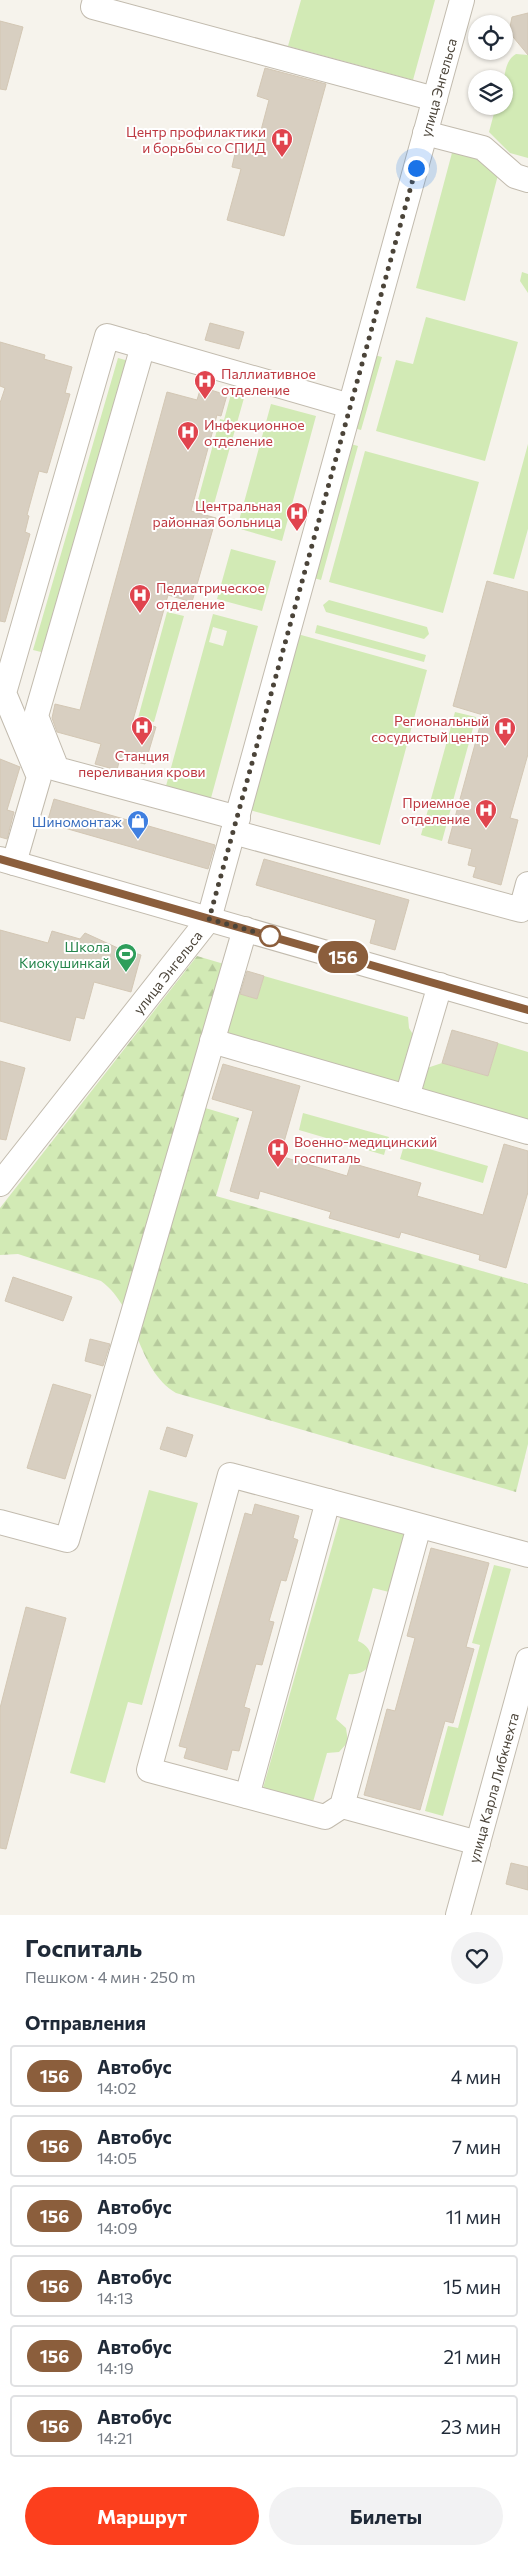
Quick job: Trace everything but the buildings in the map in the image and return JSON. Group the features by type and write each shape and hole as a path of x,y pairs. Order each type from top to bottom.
{"street":[{"path":"95,0 93,7 435,98"},
{"name":"улица Энгельса","path":"0,1184 209,919 462,0"},
{"path":"426,133 483,148 515,176 528,180"},
{"path":"350,406 107,336 4,693 39,777 7,861 528,1010"},
{"path":"143,346 36,716 57,769 235,825 521,910 528,884"},
{"path":"0,1522 67,1540 245,929"},
{"path":"407,1097 440,985"},
{"path":"212,1041 528,1132"},
{"path":"419,1526 342,1806 325,1817 149,1770 230,1475 528,1555"},
{"path":"247,1796 328,1501"},
{"name":"улица Карла Либкнехта","path":"458,1915 478,1843 520,1720 528,1660"},
{"path":"342,1806 478,1843"}],"green space":[{"path":"301,0 435,0 413,80 288,46"},
{"path":"516,54 528,55 528,158 510,153 489,132 494,115 513,115 513,70 506,70 510,60 513,60 513,56"},
{"path":"453,149 478,155 498,175 465,301 416,288"},
{"path":"522,272 528,274 528,293 520,281"},
{"path":"426,317 518,342 485,461 376,431 396,360 413,364"},
{"path":"370,354 382,357 361,430 350,427"},
{"path":"118,358 129,361 45,653 33,650"},
{"path":"231,394 244,398 212,511 196,507 220,419 224,420"},
{"path":"271,404 316,416 282,541 237,528"},
{"path":"347,443 358,446 321,580 310,577"},
{"path":"528,444 528,529 514,579 493,574"},
{"path":"365,451 479,482 443,613 329,582"},
{"path":"231,549 276,561 262,611 217,599"},
{"path":"329,600 427,627 429,634 424,639 326,612 323,605"},
{"path":"167,612 184,616 154,722 138,718"},
{"path":"213,614 258,626 211,798 166,786","holes":["213,627 227,631 223,646 209,642"]},
{"path":"317,625 426,655 424,662 315,633"},
{"path":"294,633 427,670 380,845 246,809"},
{"path":"455,712 476,717 442,841 421,835"},
{"path":"197,956 224,964 185,1102 239,1118 216,1196 528,1284 528,1444 516,1492 176,1393 152,1369 123,1307 114,1293 101,1281 18,1254 0,1255 0,1208"},
{"path":"264,976 408,1017 409,1028 414,1036 401,1083 225,1033 237,993 257,999"},
{"path":"498,1043 528,1052 528,1120 421,1089 427,1068 442,1063 488,1076"},
{"path":"303,1113 389,1137 384,1155 299,1130"},
{"path":"405,1142 488,1166 483,1183 400,1159"},
{"path":"149,1490 198,1503 142,1705 128,1702 105,1783 70,1773"},
{"path":"341,1515 405,1533 389,1592 373,1588 358,1641 369,1650 370,1662 363,1671 357,1674 349,1674 336,1719 346,1728 348,1742 339,1752 327,1753 313,1802 263,1788"},
{"path":"494,1565 511,1569 443,1816 425,1811 448,1726 458,1728 480,1645 472,1643"}],"bus line":[{"name":"156","path":"0,859 528,1010"}],"place":[{"name":"Центр профилактики и борьбы со СПИД","path":"282,158"},
{"name":"Паллиативное отделение","path":"205,400"},
{"name":"Инфекционное отделение","path":"188,451"},
{"name":"Центральная районная больница","path":"297,532"},
{"name":"Педиатрическое отделение","path":"140,614"},
{"name":"Станция переливания крови","path":"142,746"},
{"name":"Региональный сосудистый центр","path":"505,747"},
{"name":"Приемное отделение","path":"486,829"},
{"name":"Шиномонтаж","path":"138,840"},
{"name":"Школа Киокушинкай","path":"126,973"},
{"name":"Военно-медицинский госпиталь","path":"278,1168"}],"route":[{"path":"270,936 209,919 416,168"}]}
